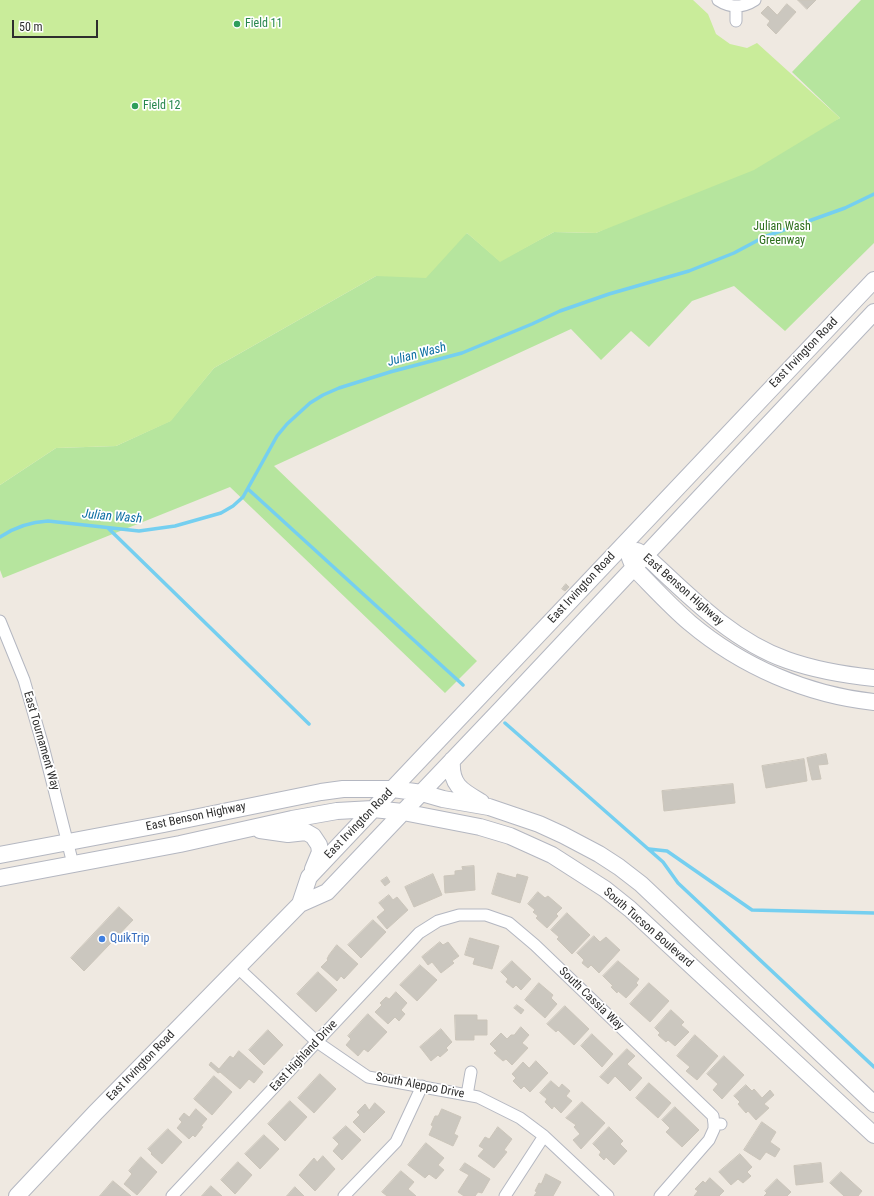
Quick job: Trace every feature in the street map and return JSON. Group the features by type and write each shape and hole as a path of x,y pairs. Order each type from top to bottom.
{"main road":[{"name":"East Irvington Road","path":"300,904 309,877 874,280"},
{"name":"East Irvington Road","path":"17,1196 95,1113 300,904 327,892 874,312"},
{"name":"East Benson Highway","path":"623,544 646,555 688,595 726,627 768,652 787,660 817,669 847,675 874,678"},
{"name":"East Benson Highway","path":"623,544 634,568 689,622 719,645 749,664 797,684 824,692 874,702"},
{"path":"452,760 451,772 457,785 462,791 489,807"},
{"name":"East Benson Highway","path":"0,855 68,843 321,792 343,789 393,789"},
{"name":"South Tucson Boulevard","path":"393,789 422,793 489,807 539,824 563,835 619,867 641,884 874,1104"},
{"name":"East Benson Highway","path":"0,878 180,844 292,819 337,811 373,809"},
{"name":"South Tucson Boulevard","path":"373,809 403,812 480,827 510,836 552,855 583,874 630,909 874,1135"},
{"path":"248,828 288,834 306,832 313,836 319,845 320,852 309,877"}],"street":[{"path":"718,0 736,7 755,0"},
{"path":"736,7 736,21"},
{"name":"East Tournament Way","path":"0,621 24,680 43,746 73,864"},
{"name":"South Cassia Way","path":"438,921 459,915 486,915 509,923 535,945 710,1112 718,1124 708,1140 660,1196"},
{"name":"East Highland Drive","path":"172,1196 419,933 438,921"},
{"name":"South Aleppo Drive","path":"238,968 317,1042 368,1077 478,1097 520,1118 544,1136 608,1196"},
{"path":"467,1095 471,1072"},
{"path":"344,1196 396,1142 422,1086"},
{"path":"505,1196 544,1136"}],"green space":[{"path":"0,0 693,0 708,14 716,34 730,44 747,48 757,43 840,118 754,170 596,233 554,232 500,262 467,233 426,278 376,276 214,368 171,421 116,446 56,448 0,485"},
{"name":"Julian Wash Greenway","path":"861,0 874,0 874,243 785,331 734,286 692,301 649,347 631,331 601,360 571,329 274,466 477,661 445,693 230,487 3,578 0,570 0,485 56,448 116,446 170,421 214,368 376,276 467,233 500,261 554,232 596,233 840,118 792,72"}],"building":[{"path":"798,0 816,0 807,9"},
{"path":"787,4 796,12 776,34 767,25 770,21 761,13 768,6 777,15"},
{"path":"566,584 569,587 565,591 562,589"},
{"path":"826,754 828,764 818,765 821,779 812,780 807,758"},
{"path":"804,759 807,781 766,788 762,766"},
{"path":"733,784 735,803 664,811 662,791"},
{"path":"474,866 475,890 445,893 444,876 455,875 455,871 463,870 462,867"},
{"path":"498,873 516,878 517,874 528,877 520,903 492,894"},
{"path":"433,874 442,895 414,907 405,887"},
{"path":"387,877 390,882 385,886 381,881"},
{"path":"538,892 545,898 548,896 562,908 556,914 558,916 547,928 536,918 538,916 533,912 535,910 528,904"},
{"path":"389,895 393,900 397,897 408,910 387,929 377,917 385,910 379,903"},
{"name":"QuikTrip","path":"119,907 133,920 84,971 71,958"},
{"path":"567,913 590,935 572,954 557,939 559,937 551,930"},
{"path":"373,920 386,932 361,958 348,945"},
{"path":"594,936 600,942 606,937 620,950 599,973 591,965 588,968 582,963 584,960 577,953"},
{"path":"470,938 499,946 492,969 473,964 475,958 465,955"},
{"path":"440,942 443,945 448,942 459,956 452,961 454,963 441,973 432,962 428,965 422,957"},
{"path":"337,945 358,964 344,979 341,976 337,981 321,967 328,960 329,955"},
{"path":"512,961 531,979 521,990 516,985 513,988 506,982 508,979 501,972"},
{"path":"618,961 639,979 636,983 638,985 626,998 618,991 617,993 611,987 613,986 603,976"},
{"path":"420,965 437,980 417,1001 400,985"},
{"path":"318,972 337,990 316,1012 297,994"},
{"path":"539,983 553,995 551,998 557,1004 545,1018 525,1000"},
{"path":"649,983 669,1001 650,1022 630,1004"},
{"path":"396,992 407,1003 401,1010 405,1014 399,1021 395,1017 388,1024 375,1012 382,1005 380,1003 386,997 389,999"},
{"path":"517,1005 524,1010 521,1014 514,1008"},
{"path":"565,1006 589,1029 574,1045 558,1030 556,1032 547,1024"},
{"path":"671,1010 684,1022 681,1025 689,1032 675,1046 668,1040 666,1042 658,1035 660,1033 655,1028"},
{"path":"368,1014 387,1032 368,1052 364,1049 358,1056 346,1045 351,1039 348,1036"},
{"path":"455,1015 477,1015 477,1020 487,1020 487,1035 474,1035 474,1040 456,1040"},
{"path":"521,1027 529,1035 522,1043 528,1048 512,1065 506,1059 503,1061 494,1053 497,1051 490,1044 501,1033 507,1039 511,1035 514,1035"},
{"path":"441,1029 452,1042 446,1048 448,1050 440,1057 438,1055 431,1061 420,1047"},
{"path":"268,1030 283,1045 264,1065 249,1050"},
{"path":"592,1034 613,1054 602,1067 581,1046"},
{"path":"695,1035 718,1056 697,1080 686,1071 690,1067 677,1056"},
{"path":"627,1049 635,1056 627,1064 642,1078 630,1091 615,1076 608,1084 600,1077"},
{"path":"239,1051 263,1072 254,1083 249,1079 240,1089 209,1065 211,1062 219,1069 230,1056 233,1058"},
{"path":"724,1056 744,1075 722,1099 713,1090 718,1084 707,1074"},
{"path":"536,1061 548,1073 530,1092 524,1086 521,1089 513,1081 516,1078 512,1074 523,1062 529,1068"},
{"path":"320,1074 336,1089 314,1113 298,1098"},
{"path":"214,1076 232,1092 212,1115 194,1099"},
{"path":"551,1081 559,1088 562,1084 570,1091 566,1096 572,1101 561,1113 554,1106 552,1109 545,1102 547,1099 540,1093"},
{"path":"649,1083 671,1103 658,1118 636,1098"},
{"path":"746,1085 752,1091 754,1089 762,1098 770,1090 774,1095 764,1104 769,1108 756,1120 748,1111 746,1113 738,1104 740,1102 734,1096"},
{"path":"290,1101 307,1117 285,1141 268,1124"},
{"path":"582,1102 605,1123 581,1149 573,1140 580,1134 574,1127 576,1125 566,1118"},
{"path":"375,1103 385,1112 364,1133 353,1122 360,1115 357,1112 365,1104 369,1110"},
{"path":"675,1107 699,1130 682,1147 666,1132 670,1128 662,1120"},
{"path":"196,1109 207,1119 195,1137 193,1135 189,1139 177,1128 182,1122 179,1119 184,1113 189,1117"},
{"path":"442,1109 461,1117 454,1134 458,1136 453,1146 429,1135 435,1116 438,1116"},
{"path":"762,1122 776,1132 770,1142 780,1149 775,1157 766,1152 760,1160 744,1150"},
{"path":"346,1126 361,1140 342,1160 333,1151 339,1144 333,1138"},
{"path":"498,1127 512,1139 504,1150 507,1152 494,1168 478,1156 484,1149 479,1146 485,1137 489,1139"},
{"path":"609,1127 623,1141 620,1144 627,1151 614,1165 606,1157 604,1160 599,1155 601,1152 593,1144"},
{"path":"168,1129 182,1142 162,1164 151,1154 152,1153 148,1149"},
{"path":"264,1135 279,1149 260,1169 245,1154"},
{"path":"426,1143 444,1158 438,1165 444,1170 436,1179 429,1174 425,1178 408,1165"},
{"path":"740,1154 752,1167 747,1172 751,1176 743,1183 738,1179 731,1185 719,1172"},
{"path":"323,1156 335,1169 315,1191 299,1175 314,1158 317,1162"},
{"path":"141,1157 157,1172 137,1195 124,1184 132,1174 129,1171"},
{"path":"238,1162 252,1175 235,1194 221,1180"},
{"path":"465,1163 490,1179 482,1193 478,1192 475,1196 464,1196 458,1192 469,1175 460,1170"},
{"path":"821,1163 823,1182 796,1185 794,1166"},
{"path":"401,1171 414,1182 408,1189 416,1196 387,1196 382,1192"},
{"path":"841,1172 862,1191 858,1196 844,1196 830,1183"},
{"path":"546,1174 561,1182 553,1196 534,1196 537,1192 535,1191 539,1183 541,1184"},
{"path":"710,1178 724,1191 719,1196 694,1196 698,1191 695,1189 703,1181 705,1183"},
{"path":"777,1179 791,1192 787,1196 764,1196 767,1193 765,1191"},
{"path":"113,1181 131,1196 100,1196"},
{"path":"211,1186 222,1196 202,1196"},
{"path":"295,1187 304,1196 287,1196"}],"waterway":[{"name":"Julian Wash","path":"0,537 11,530 29,524 48,521 139,531 175,526 221,513 233,506 243,497 277,436 287,424 310,403 323,395 339,388 390,372 462,353 560,311 609,294 689,271 734,253 764,237 845,208 874,194"},
{"path":"248,489 463,685"},
{"path":"108,528 309,724"},
{"path":"505,723 663,862 678,883 874,1067"},
{"path":"649,849 667,851 752,910 874,913"}],"place":[{"name":"Field 11","path":"237,24"},
{"name":"Field 12","path":"135,106"},
{"name":"QuikTrip","path":"102,939"}]}
